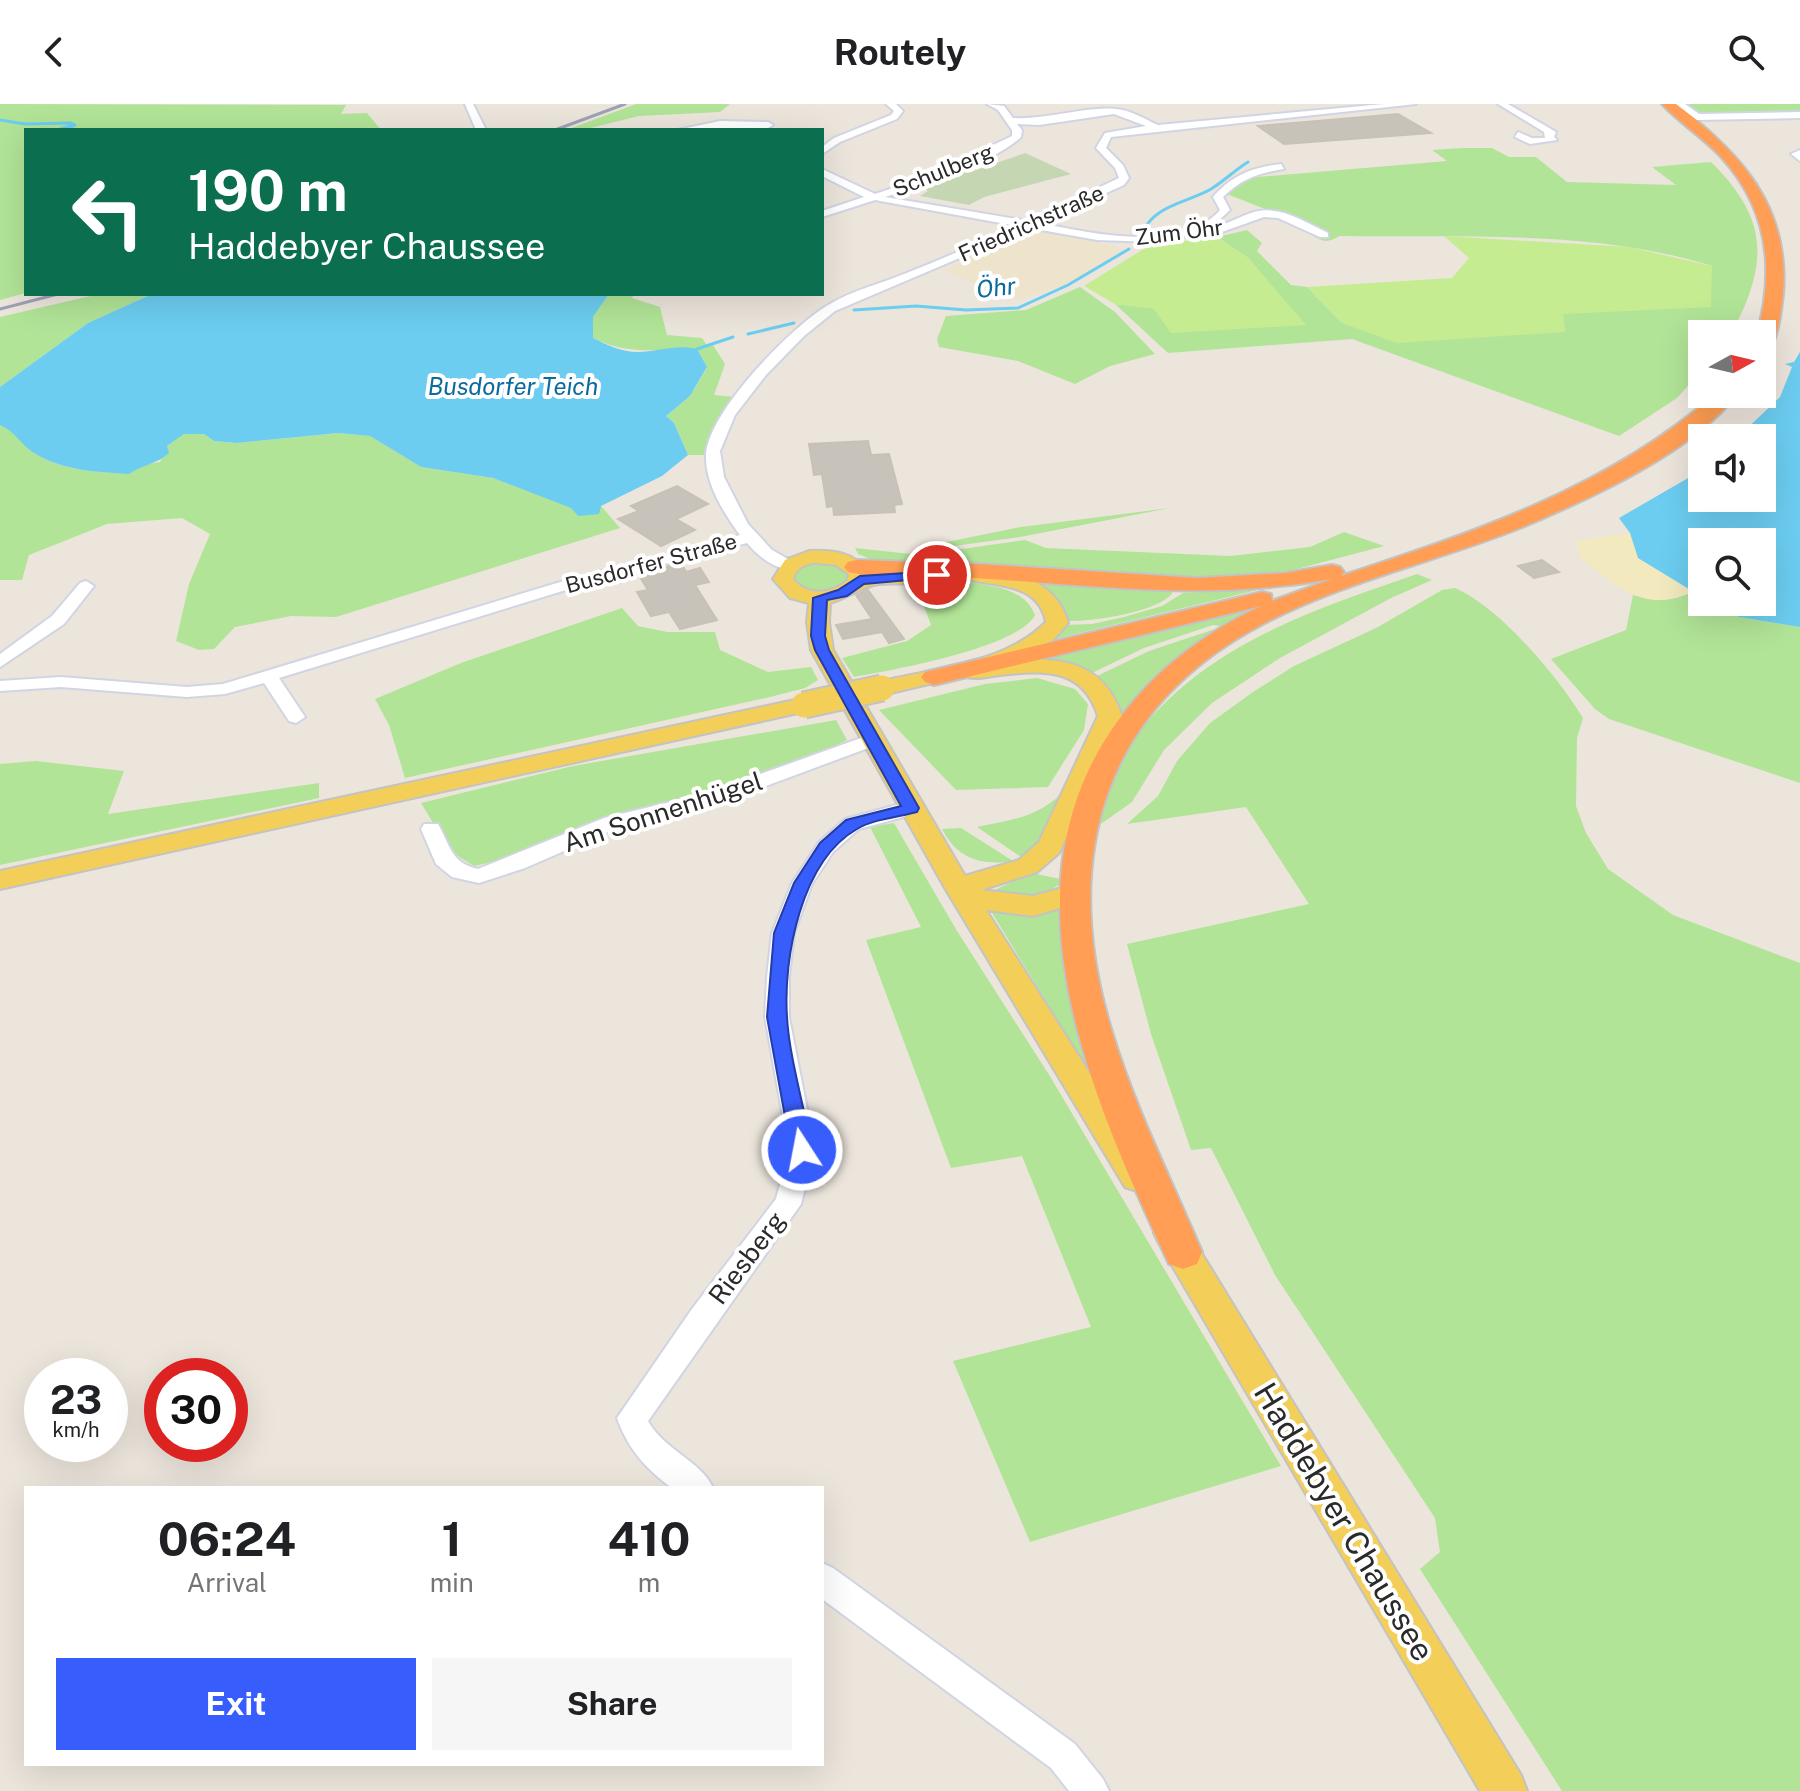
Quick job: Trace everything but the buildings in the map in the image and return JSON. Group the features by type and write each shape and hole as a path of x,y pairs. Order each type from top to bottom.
{"highway":[{"path":"1658,104 1697,130 1754,194 1772,232 1778,264 1776,284 1763,320"},
{"path":"1668,104 1755,180 1783,233 1788,286 1776,323"},
{"path":"1183,1252 1101,1052 1086,1000 1078,951 1073,894 1081,836 1101,767 1114,741 1152,693 1182,665 1233,631 1363,571 1508,515 1589,478 1638,451 1697,408"},
{"path":"934,677 1331,581 1504,527 1575,497 1650,456 1713,408"},
{"path":"856,575 979,571 1125,584 1204,587 1273,583 1363,571"}],"main road":[{"path":"856,575 842,594 820,598 799,595 786,586 784,572 789,566 809,557 822,556 843,560 856,575 860,580 978,575 1018,582 1045,595 1053,603 1057,623 1041,641 934,677"},
{"path":"820,598 818,636 822,650 872,740"},
{"path":"0,880 934,677 1020,666 1051,666 1072,671 1101,689 1108,701 1110,716 1050,847 1028,866 961,893"},
{"name":"Haddebyer Chaussee","path":"872,740 961,893 1183,1252 1505,1791"},
{"path":"961,893 1033,906 1073,894"}],"street":[{"path":"469,104 480,128"},
{"path":"824,150 837,140 894,117 899,111 890,104"},
{"name":"Schulberg","path":"877,196 941,175 1016,137 1017,130 996,104"},
{"path":"1277,104 1300,115"},
{"name":"Friedrichstraße","path":"826,311 1030,225 1120,183 1124,178 1120,167 1101,148 1108,135 1412,104"},
{"path":"1502,104 1553,134 1547,134"},
{"path":"1679,104 1697,117 1800,115"},
{"path":"1011,121 1039,122 1116,111 1156,128"},
{"path":"695,128 770,123"},
{"path":"1197,230 1223,214 1225,210 1218,197 1246,173 1254,169 1281,167"},
{"name":"Zum Öhr","path":"824,173 877,196 1083,235 1138,240 1169,238 1197,230 1218,231 1263,214 1278,216 1324,235"},
{"path":"824,213 877,196"},
{"name":"Busdorfer Straße","path":"0,686 83,682 187,692 225,689 573,583 749,538 714,469 713,450 729,416 779,352 826,311"},
{"path":"749,538 767,555 789,566"},
{"path":"0,662 58,620 86,586"},
{"path":"278,674 296,717"},
{"name":"Am Sonnenhügel","path":"431,829 443,859 459,872 479,876 518,863 611,823 713,798 872,740"},
{"name":"Riesberg","path":"696,1486 637,1436 632,1418 788,1204 802,1150 777,1017 783,933 802,883 826,847 852,824 911,808"},
{"path":"824,1580 1063,1756 1091,1791"}],"shaded area":[{"path":"1035,229 1125,249 1064,285 1020,300 943,271"}],"green space":[{"path":"0,104 346,105 341,114 367,113 379,128 24,128 24,294 0,300"},
{"path":"636,104 730,104 720,112 639,116 591,128 571,128"},
{"path":"1685,104 1800,104 1800,114 1701,116"},
{"path":"1492,148 1509,157 1536,157 1567,182 1676,185 1652,167 1711,162 1744,203 1757,243 1757,264 1752,286 1738,320 1688,320 1688,386 1677,398 1619,436 1352,339 1168,353 1115,304 1305,325 1248,258 1217,237 1247,230 1262,243 1257,251 1291,285 1307,287 1342,323 1565,332 1562,314 1712,266 1667,254 1574,241 1339,236 1323,241 1276,217 1278,214 1227,194 1245,178 1447,161 1432,150"},
{"path":"1025,153 1071,174 984,197 969,205 920,196 928,191 916,185 959,169 971,172"},
{"path":"1444,236 1629,247 1712,266 1711,307 1563,314 1565,332 1397,343 1342,323 1307,287 1452,278 1469,258"},
{"path":"1217,237 1248,258 1306,325 1171,333 1154,309 1115,304 1084,286 1150,245"},
{"path":"1080,287 1115,312 1155,354 1110,366 1075,384 1018,361 939,347 937,339 946,316 1026,310"},
{"path":"90,296 148,296 88,323 0,387 0,317"},
{"path":"608,296 633,296 660,307 667,335 702,338 706,344 713,345 725,364 714,395 735,397 715,426 704,455 688,455 674,423 666,416 690,396 707,368 697,349 631,349 606,344 593,338 593,317"},
{"path":"0,425 34,453 56,464 80,470 129,474 142,465 160,462 167,446 183,434 204,434 214,441 237,443 338,433 370,436 421,467 493,478 572,508 578,516 601,506 620,528 336,617 291,616 235,627 214,649 199,650 176,641 189,584 210,534 182,518 107,524 29,555 22,580 0,580"},
{"path":"1170,508 1020,537 925,550 937,544 1021,527"},
{"path":"1344,532 1384,546 1278,574 1182,578 962,562 878,562 858,554 855,548 920,555 1025,540 1046,548 1230,556 1310,547"},
{"path":"811,562 833,562 851,575 844,586 823,591 804,589 792,581 795,569"},
{"path":"1417,574 1432,580 1391,598 1280,658 1212,703 1164,750 1132,802 1098,826 1118,771 1138,733 1175,693 1205,669 1238,648 1307,614"},
{"path":"1029,580 1172,594 1164,601 1137,611 1105,618 1064,621 1058,601"},
{"path":"964,582 1015,593 1035,615 1024,627 981,647 924,663 854,677 842,658 907,641 931,625 915,583"},
{"path":"1266,588 1050,640 1062,625 1092,624 1124,617 1162,606 1183,593"},
{"path":"1455,588 1491,611 1509,627 1558,683 1583,718 1577,738 1576,806 1586,833 1608,869 1673,915 1800,963 1800,1791 1562,1791 1420,1569 1440,1552 1435,1518 1275,1275 1211,1148 1191,1150 1151,1034 1127,944 1309,904 1246,807 1127,824 1158,796 1177,761 1210,723 1253,692 1294,666 1376,628 1442,590"},
{"path":"1688,594 1688,616 1737,616 1800,627 1800,783 1609,719 1595,709 1551,659 1626,630 1633,595 1663,600"},
{"path":"1280,601 1229,627 1213,625 1144,648 1092,673 1068,665 1029,661"},
{"path":"622,608 638,626 667,632 715,632 720,650 768,672 811,667 818,680 805,688 770,697 405,778 389,725 375,699 461,663"},
{"path":"1218,628 1225,629 1168,666 1118,722 1114,697 1097,676 1149,651"},
{"path":"1037,678 1075,689 1088,704 1084,730 1048,787 956,790 879,710 985,684"},
{"path":"836,720 847,740 819,755 712,793 474,866 450,851 421,803 573,766"},
{"path":"36,761 124,771 108,814 319,783 319,798 0,865 0,764"},
{"path":"1068,786 1036,850 1024,859 977,827 1027,815 1049,804"},
{"path":"894,823 957,931 1051,1078 1281,1466 1030,1542 953,1361 1091,1327 1022,1156 951,1168 866,940 921,927 870,827"},
{"path":"961,828 1013,861 981,861 963,854 942,829"},
{"path":"1032,873 1065,880 1038,894 988,893"},
{"path":"1061,907 1067,978 1101,1091 992,913 1021,914"}],"sand":[{"path":"1630,533 1639,558 1688,589 1688,593 1659,600 1632,594 1580,558 1577,541"}],"water":[{"name":"Busdorfer Teich","path":"148,296 608,296 593,317 593,338 631,352 681,347 697,349 707,367 690,396 666,416 674,423 688,455 662,476 601,506 599,514 578,516 571,508 493,478 421,467 370,436 338,433 237,443 214,441 204,434 184,434 167,446 169,453 164,457 129,474 80,470 56,464 34,453 0,425 0,387 88,323"},
{"path":"1800,352 1800,627 1737,616 1776,616 1776,528 1688,528 1688,588 1638,558 1630,533 1619,518 1688,478 1688,512 1776,512 1776,424 1752,424 1768,408 1776,408 1776,401 1792,367 1785,364 1794,362"}],"waterway":[{"path":"0,120 75,125 64,128"},
{"name":"Öhr","path":"1142,234 1147,224 1162,211 1211,189 1248,162"},
{"name":"Öhr","path":"854,310 916,306 966,310 1018,308 1068,285 1129,249"},
{"name":"Öhr","path":"748,334 794,323"},
{"name":"Öhr","path":"697,349 733,337"}],"railway":[{"path":"560,128 625,104"},
{"path":"0,309 50,296"}],"route":[{"path":"802,1150 777,1017 783,933 802,883 826,847 852,824 911,808 822,650 818,636 820,598 842,594 860,580 937,575"}]}
